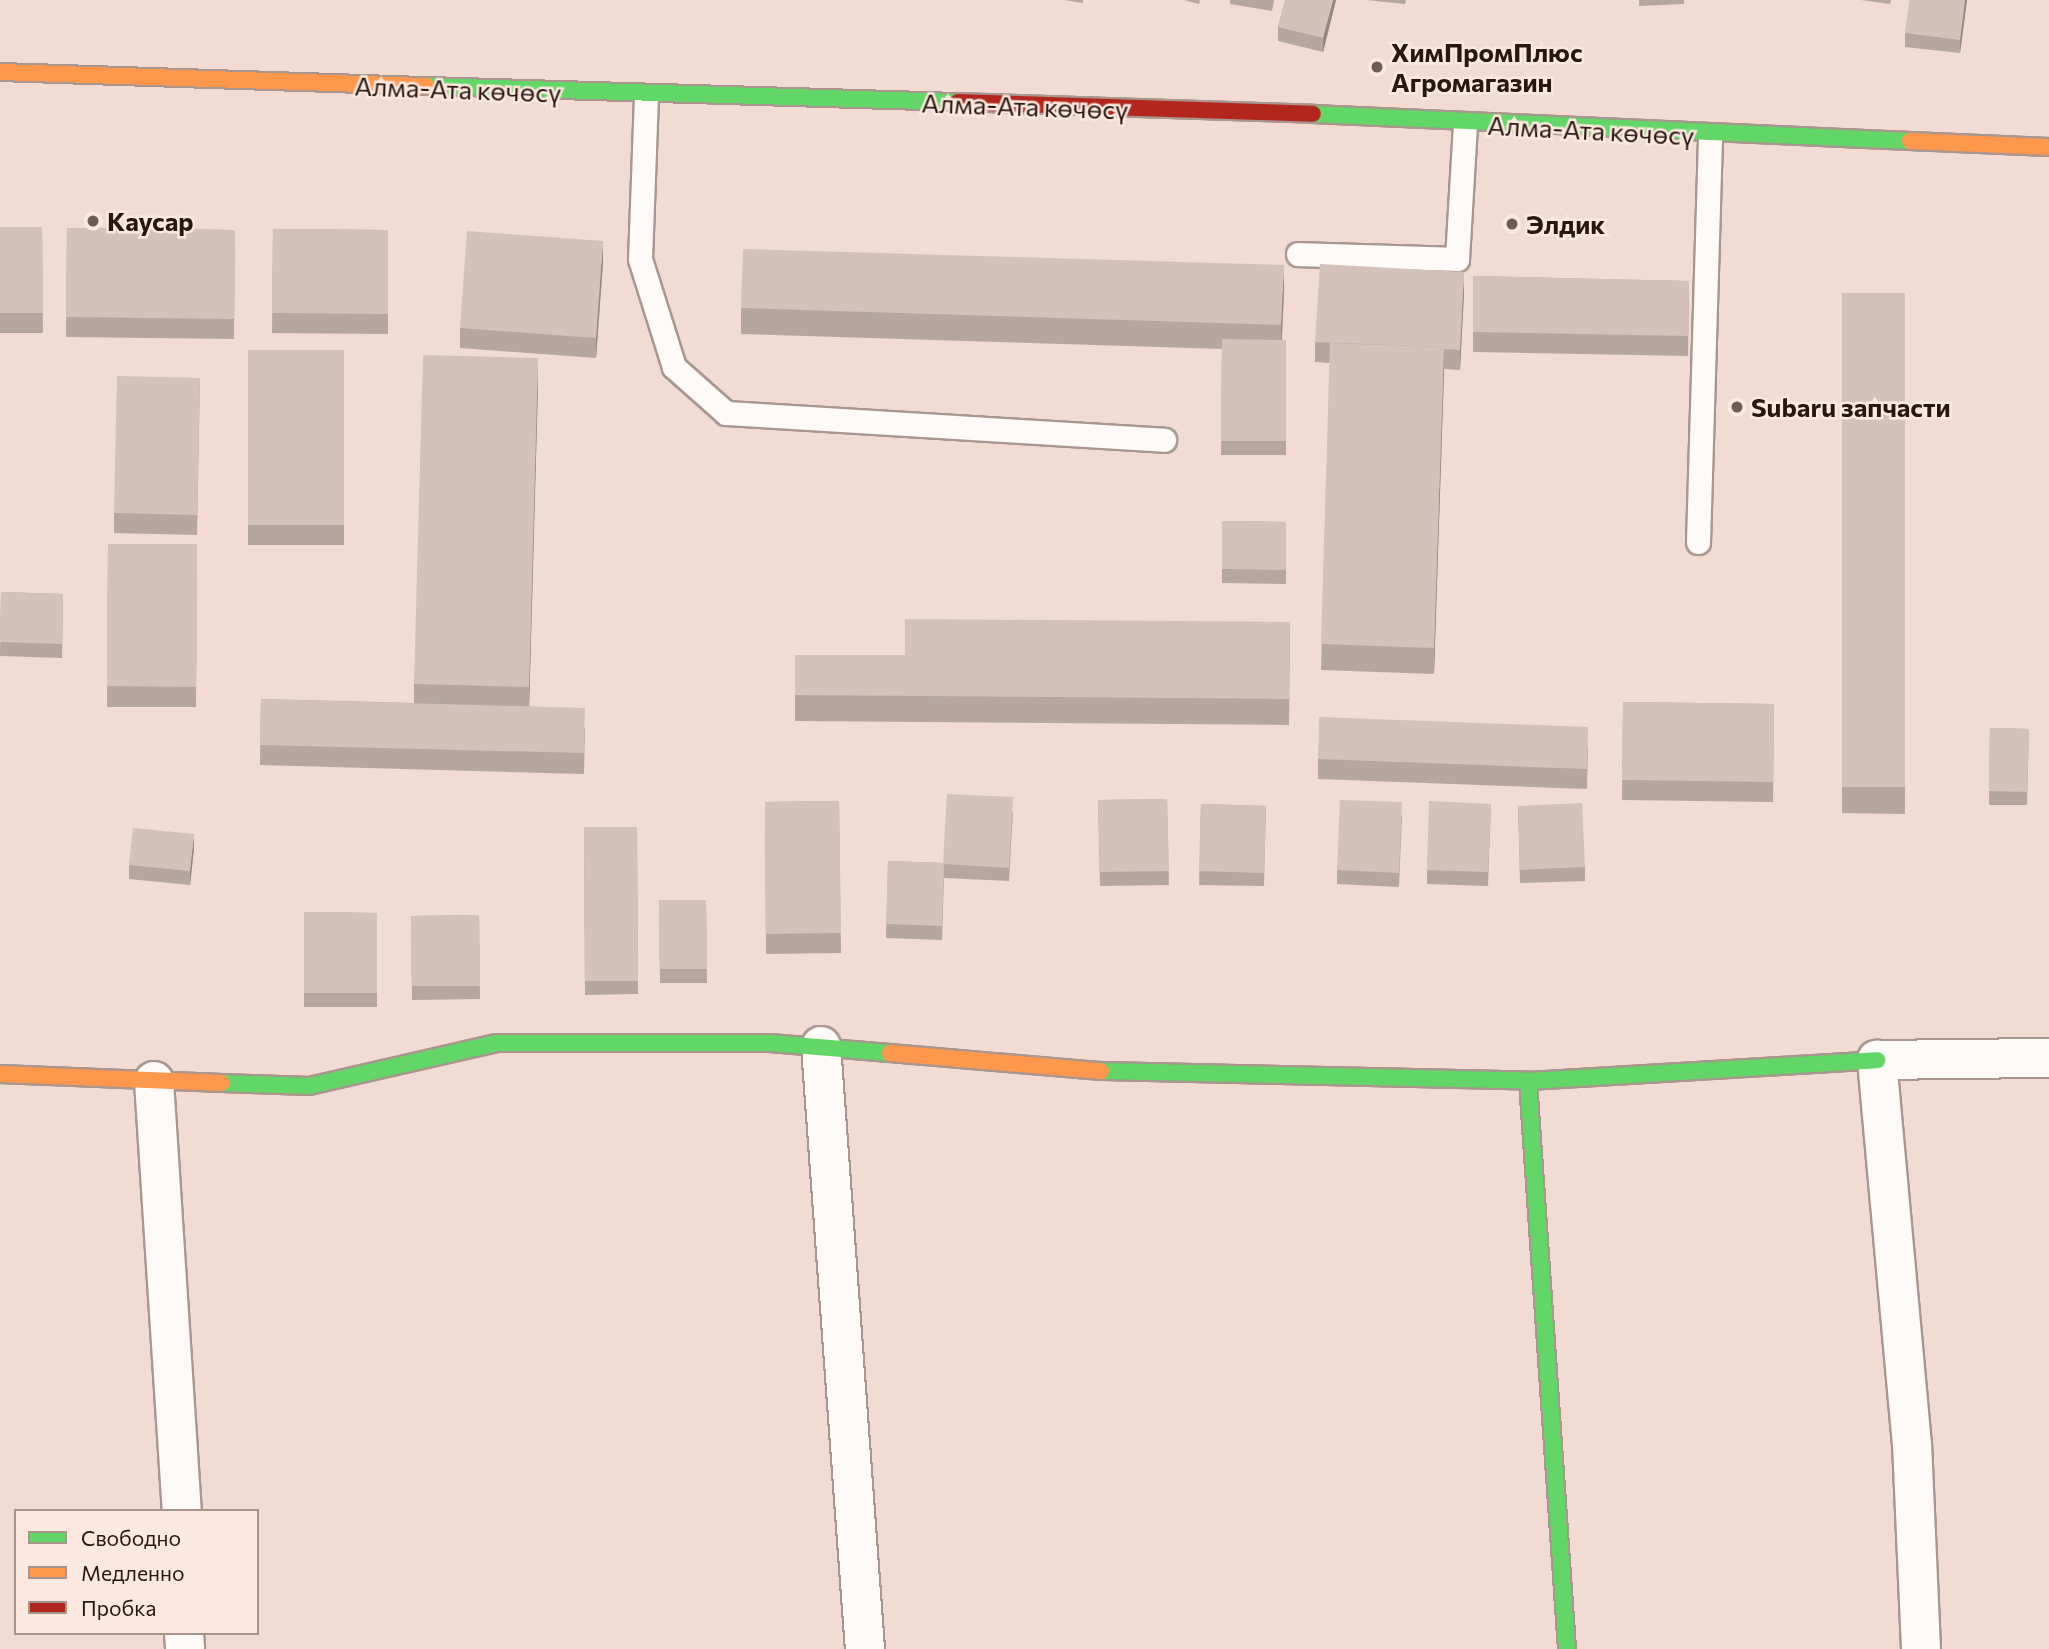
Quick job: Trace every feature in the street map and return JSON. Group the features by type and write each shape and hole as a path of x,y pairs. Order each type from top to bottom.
{"street":[{"name":"Алма-Ата көчөсү","path":"0,72 2049,147"},
{"path":"0,1074 309,1086 496,1043 821,1046 1130,1074 1528,1081 1877,1060 2049,1058"},
{"path":"821,1046 865,1649"},
{"path":"1877,1060 1913,1445 1921,1649"},
{"path":"1528,1081 1567,1649"},
{"path":"155,1082 181,1509"}],"lane":[{"path":"646,96 640,258 674,367 726,413 1164,440"},
{"path":"1298,254 1457,259 1465,124"},
{"path":"1698,542 1710,136"}],"building":[{"path":"1285,0 1333,0 1323,38 1278,27"},
{"path":"1910,0 1965,0 1960,40 1905,33"},
{"path":"0,227 42,227 43,313 0,313"},
{"path":"67,228 235,230 234,319 66,317"},
{"path":"273,229 388,230 388,314 272,313"},
{"path":"467,231 603,241 596,338 460,328"},
{"path":"743,249 1284,265 1281,325 741,308"},
{"path":"1320,264 1464,272 1460,350 1444,347 1315,342"},
{"path":"1473,276 1689,281 1688,336 1473,332"},
{"path":"1842,293 1905,293 1905,787 1842,787"},
{"path":"1222,339 1286,340 1286,441 1221,441"},
{"path":"1330,343 1444,347 1434,648 1321,644"},
{"path":"248,350 344,350 344,525 248,525"},
{"path":"423,355 538,358 529,687 414,684"},
{"path":"117,376 200,378 197,515 114,513"},
{"path":"1222,521 1286,522 1286,570 1222,569"},
{"path":"108,544 197,544 196,687 107,686"},
{"path":"1,592 63,594 62,644 0,642"},
{"path":"905,619 1290,622 1289,699 795,695 795,655 905,655"},
{"path":"261,699 585,708 584,753 260,745"},
{"path":"1623,702 1774,704 1773,782 1622,780"},
{"path":"1319,717 1588,727 1587,769 1318,759"},
{"path":"1990,728 2029,729 2027,792 1989,791"},
{"path":"947,794 1013,797 1009,868 944,864 942,926 886,924 888,861 943,863"},
{"path":"1167,799 1169,871 1100,872 1098,800"},
{"path":"1340,800 1402,802 1399,873 1337,870"},
{"path":"839,801 841,933 766,934 765,802"},
{"path":"1429,801 1491,804 1488,872 1427,870"},
{"path":"1582,803 1585,867 1520,870 1518,806"},
{"path":"1201,804 1266,806 1264,873 1199,871"},
{"path":"584,827 637,827 638,981 585,981"},
{"path":"133,828 194,834 190,871 129,865"},
{"path":"659,900 706,900 707,969 660,969"},
{"path":"304,912 377,913 377,993 304,993"},
{"path":"479,915 480,986 412,986 411,916"}],"traffic: fast":[{"path":"427,86 958,102"},
{"path":"1313,114 1910,141"},
{"path":"222,1083 309,1086 496,1043 770,1043 890,1053"},
{"path":"1567,1649 1528,1081 1877,1060"},
{"path":"1101,1071 1528,1081"}],"traffic: slow":[{"path":"0,72 427,86"},
{"path":"1910,141 2049,147"},
{"path":"890,1053 1101,1071"},
{"path":"0,1074 222,1083"}],"traffic: jam":[{"path":"958,102 1313,114"}],"place":[{"name":"ХимПромПлюс Агромагазин","path":"1377,67"},
{"name":"Каусар","path":"93,221"},
{"name":"Элдик","path":"1512,224"},
{"name":"Subaru запчасти","path":"1737,407"}]}
